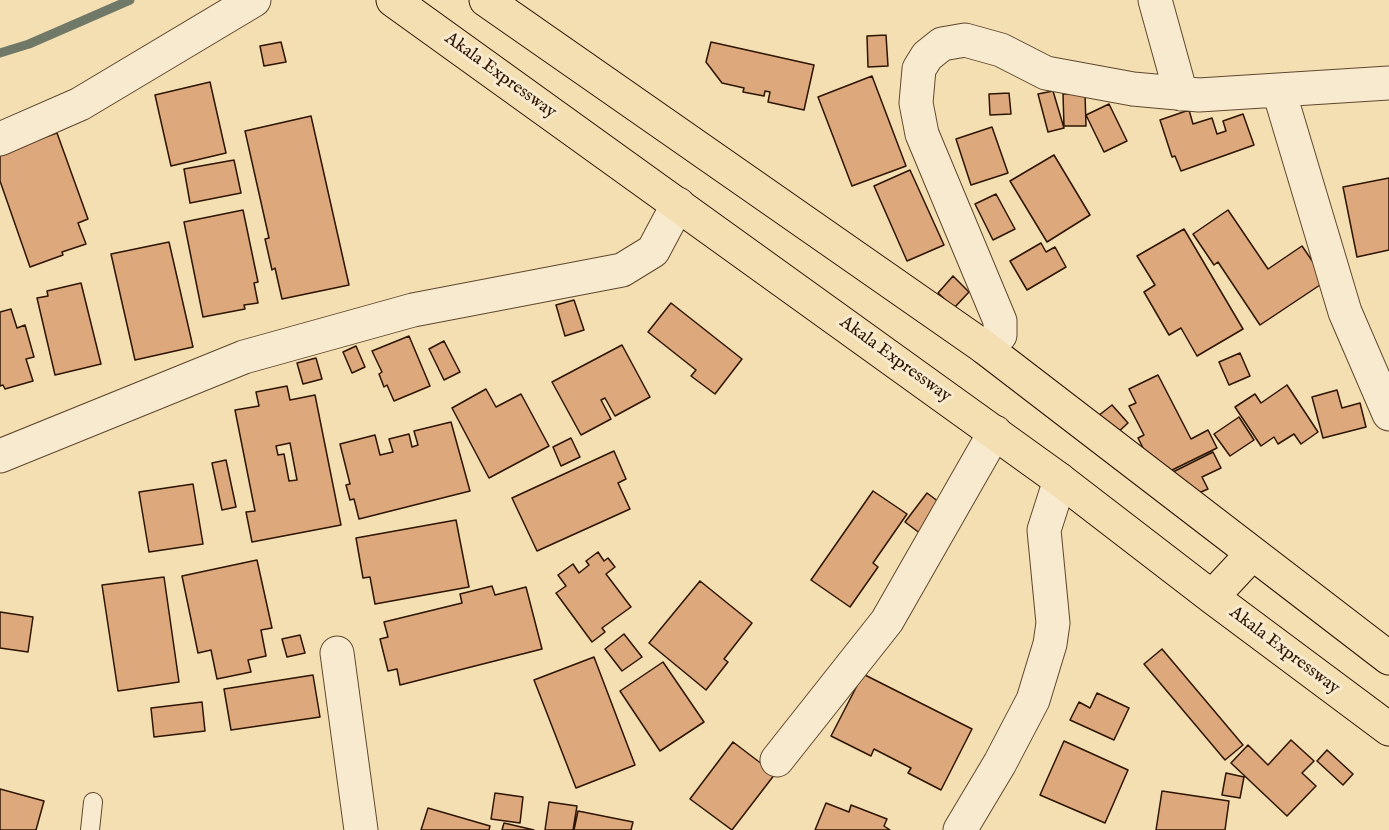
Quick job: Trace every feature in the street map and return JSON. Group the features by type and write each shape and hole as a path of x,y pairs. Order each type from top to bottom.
{"main road":[{"name":"Akala Expressway","path":"393,0 995,432 1389,729"},
{"path":"486,0 984,347 1389,658"},
{"path":"1212,597 1252,554"}],"street":[{"path":"0,139 80,104 254,0"},
{"path":"1155,0 1181,94"},
{"path":"984,347 1000,335 1000,321 922,134 916,103 919,69 927,56 942,44 965,40 1001,50 1046,73 1133,89 1181,94 1279,91 1389,83"},
{"path":"1279,91 1345,312 1389,414"},
{"path":"0,456 244,357 413,310 621,270 653,251 678,204"},
{"path":"777,760 886,621 995,432"},
{"path":"960,830 1033,700 1050,644 1053,623 1044,530 1060,480"},
{"path":"337,653 360,830"}],"lane":[{"path":"90,830 93,802"}],"building":[{"path":"886,35 888,66 868,67 867,36"},
{"path":"281,42 286,62 264,66 260,46"},
{"path":"711,42 814,65 804,110 768,102 770,92 765,91 764,96 743,92 744,88 722,83 706,62"},
{"path":"872,76 906,166 852,186 818,97"},
{"path":"210,82 226,153 171,166 155,95"},
{"path":"1053,91 1064,128 1048,132 1038,94"},
{"path":"1009,93 1011,114 990,115 989,94"},
{"path":"1063,94 1085,94 1086,126 1064,126"},
{"path":"1109,104 1127,141 1104,152 1086,115"},
{"path":"1189,110 1193,124 1212,118 1217,134 1226,131 1223,121 1243,114 1254,145 1181,171 1175,156 1172,157 1160,120"},
{"path":"311,116 349,285 282,299 265,239 269,238 245,131"},
{"path":"992,127 1008,173 971,185 956,139"},
{"path":"57,133 88,219 78,223 86,244 30,267 0,181 0,153"},
{"path":"1054,155 1090,215 1047,242 1010,181"},
{"path":"234,160 241,193 190,203 184,169"},
{"path":"910,170 944,245 907,261 874,186"},
{"path":"1389,178 1389,250 1357,257 1343,187"},
{"path":"996,194 1015,229 993,240 975,204"},
{"path":"243,210 258,282 254,283 258,303 244,305 245,309 203,317 184,222"},
{"path":"1228,210 1268,269 1302,246 1326,281 1260,325 1218,262 1214,265 1193,234"},
{"path":"1184,229 1243,329 1197,356 1181,328 1169,335 1144,292 1155,285 1137,256"},
{"path":"169,242 193,347 135,360 111,254"},
{"path":"1041,243 1046,252 1055,247 1066,267 1027,290 1010,261"},
{"path":"953,276 969,292 954,308 938,293"},
{"path":"81,283 101,364 55,375 37,298 48,296 47,291"},
{"path":"574,300 584,330 565,336 556,305"},
{"path":"671,303 742,359 715,394 691,376 696,370 648,332"},
{"path":"11,309 17,328 25,325 34,357 26,359 33,381 5,389 3,385 0,386 0,312"},
{"path":"409,336 430,386 394,401 387,385 384,387 379,374 382,372 372,351"},
{"path":"444,341 460,372 444,380 429,349"},
{"path":"622,345 650,397 615,416 605,398 601,400 611,419 581,435 552,382"},
{"path":"356,346 365,367 352,373 343,352"},
{"path":"1240,353 1250,376 1229,385 1219,362"},
{"path":"316,358 322,379 303,384 297,363"},
{"path":"1158,375 1191,439 1208,430 1217,448 1164,474 1153,468 1138,438 1144,435 1129,406 1136,403 1129,389"},
{"path":"1287,385 1318,432 1301,444 1294,434 1278,444 1274,437 1261,446 1235,407 1255,394 1261,403"},
{"path":"287,386 290,400 315,395 341,525 252,542 246,512 255,511 235,410 259,406 256,392","holes":["290,443 297,480 289,481 284,454 278,455 276,446"]},
{"path":"486,389 496,407 521,394 549,446 489,478 452,408"},
{"path":"1337,390 1342,408 1360,403 1366,427 1323,438 1312,397"},
{"path":"1112,405 1128,423 1115,435 1098,416"},
{"path":"1239,417 1254,440 1230,456 1214,434"},
{"path":"451,422 470,491 359,519 354,499 350,500 346,485 350,484 340,444 375,435 380,455 393,452 389,439 409,434 412,447 418,445 414,431"},
{"path":"571,438 580,457 561,466 553,447"},
{"path":"614,451 626,479 618,483 630,509 537,551 512,498"},
{"path":"1213,452 1221,468 1202,477 1208,489 1194,495 1173,472"},
{"path":"226,460 236,507 222,510 212,463"},
{"path":"193,484 203,544 149,552 139,492"},
{"path":"873,491 907,514 873,563 878,567 850,607 811,580"},
{"path":"927,493 943,505 921,534 905,522"},
{"path":"456,520 469,587 375,604 370,577 363,578 356,538"},
{"path":"598,552 604,561 608,558 615,567 606,574 631,607 602,628 605,632 592,642 556,593 566,586 558,575 573,564 579,573 589,565 586,561"},
{"path":"257,560 272,628 261,630 266,656 248,660 251,672 217,679 211,650 198,653 182,576"},
{"path":"164,577 179,682 118,691 102,585"},
{"path":"700,581 752,623 724,659 728,662 706,690 649,643"},
{"path":"492,586 495,595 526,587 542,649 400,685 397,669 388,671 380,639 388,637 384,622 462,603 460,594"},
{"path":"0,612 33,617 28,652 0,648"},
{"path":"624,634 642,657 622,671 605,649"},
{"path":"300,635 305,653 287,657 282,639"},
{"path":"1162,649 1243,745 1225,760 1144,664"},
{"path":"594,657 635,765 576,788 534,680"},
{"path":"663,662 704,722 660,751 620,691"},
{"path":"863,674 972,729 941,790 908,773 911,768 874,749 871,756 831,736"},
{"path":"313,675 320,717 231,730 224,689"},
{"path":"1097,693 1129,708 1114,740 1070,720 1079,702 1090,708"},
{"path":"202,702 205,731 154,737 151,708"},
{"path":"1291,740 1314,761 1302,773 1316,786 1287,816 1231,763 1248,745 1268,765"},
{"path":"1064,741 1128,770 1105,823 1040,795"},
{"path":"733,742 775,774 732,830 690,799"},
{"path":"1327,750 1353,774 1343,785 1317,761"},
{"path":"1226,773 1244,777 1240,798 1222,795"},
{"path":"0,789 44,801 36,830 0,830"},
{"path":"1162,791 1229,801 1225,830 1156,830"},
{"path":"495,793 523,797 520,823 491,819"},
{"path":"549,802 577,806 573,830 545,830"},
{"path":"826,803 849,812 851,805 887,819 884,826 890,830 815,830"},
{"path":"428,808 490,826 489,830 421,830"},
{"path":"578,811 633,822 631,830 574,830"},
{"path":"504,823 534,830 502,830"}],"waterway":[{"path":"0,53 29,44 130,0"}]}
